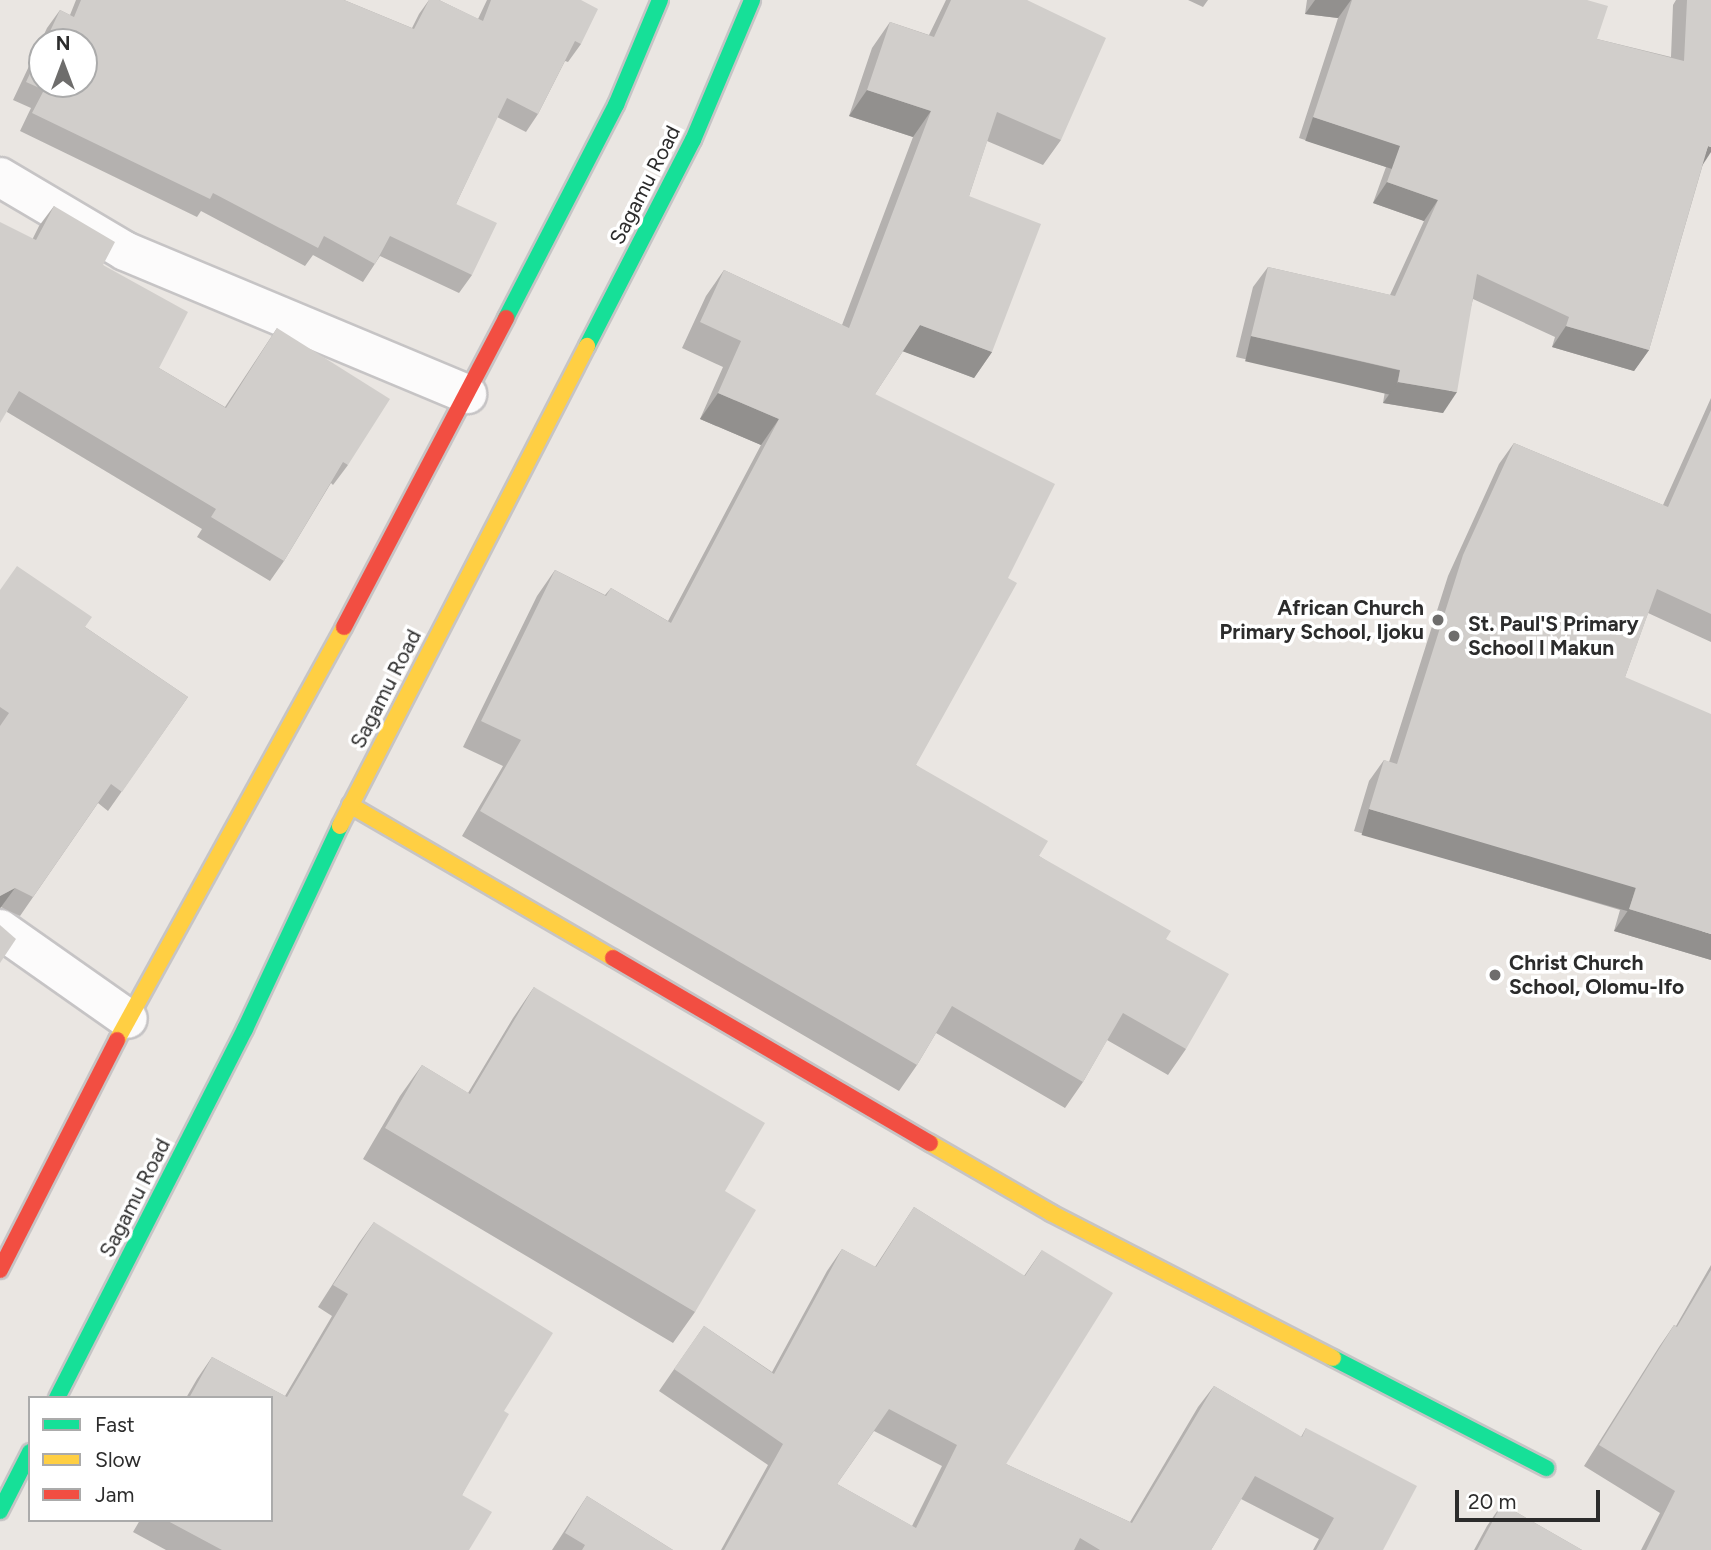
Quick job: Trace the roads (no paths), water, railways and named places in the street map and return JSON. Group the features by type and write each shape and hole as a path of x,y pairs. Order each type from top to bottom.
{"main road":[{"path":"0,1270 128,1019 271,764 467,394 616,105 660,0"},
{"name":"Sagamu Road","path":"58,1396 245,1028 351,805 693,141 752,0"},
{"path":"351,805 1051,1213 1546,1468"},
{"path":"0,1511 28,1456"}],"street":[{"path":"0,177 125,251 467,394"},
{"path":"0,929 128,1019"}],"place":[{"name":"African Church Primary School, Ijoku","path":"1438,620"},
{"name":"St. Paul'S Primary School I Makun","path":"1454,636"},
{"name":"Christ Church School, Olomu-Ifo","path":"1495,975"}]}
